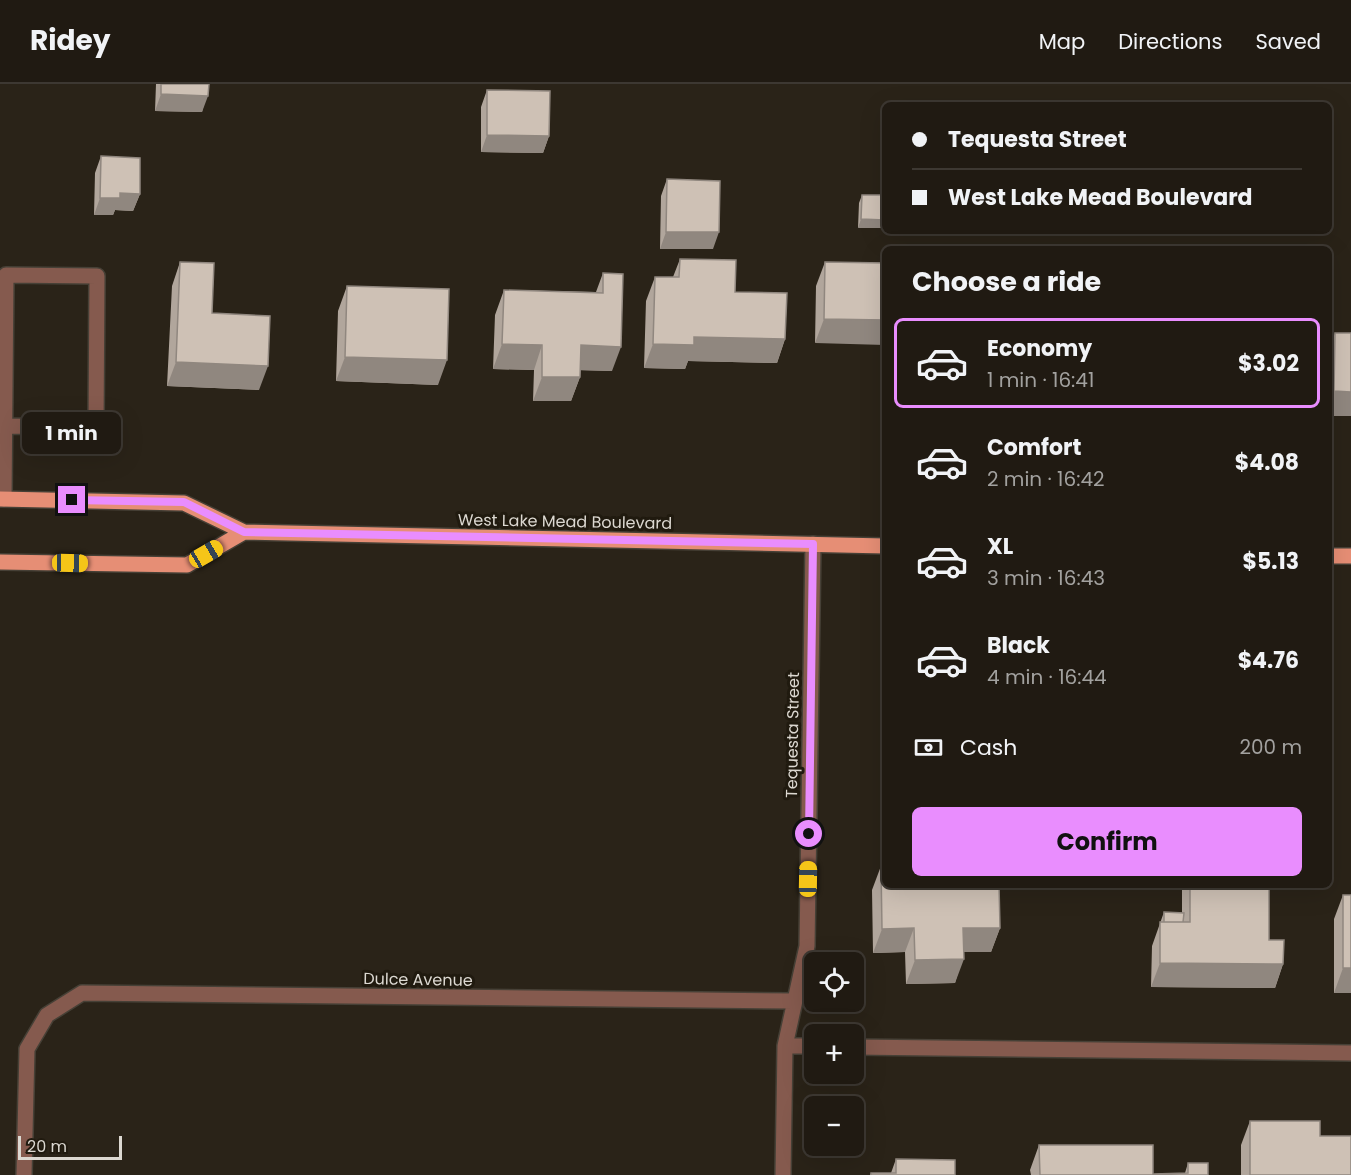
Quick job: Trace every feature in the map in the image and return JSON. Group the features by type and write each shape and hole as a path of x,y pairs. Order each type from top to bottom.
{"main road":[{"name":"West Lake Mead Boulevard","path":"2,499 184,502 244,532 882,546"},
{"path":"0,562 188,565 244,532"},
{"path":"1332,556 1351,556"}],"street":[{"path":"2,499 6,275 97,276 96,427 4,426"},
{"name":"Tequesta Street","path":"783,1175 784,1046 807,946 813,544"},
{"name":"Dulce Avenue","path":"24,1175 27,1049 47,1015 82,993 795,1001"},
{"path":"784,1046 804,1046"},
{"path":"864,1047 1351,1053"}],"building":[{"path":"161,84 209,84 208,96 161,94"},
{"path":"487,90 550,91 549,136 487,135"},
{"path":"101,156 140,158 140,194 120,193 120,198 100,198"},
{"path":"667,179 720,181 719,232 666,232"},
{"path":"862,195 882,195 882,220 861,219"},
{"path":"680,259 736,260 735,292 787,293 785,339 694,337 694,345 653,344 655,277 679,277"},
{"path":"180,262 214,263 212,313 270,316 268,366 176,362"},
{"path":"825,262 882,263 882,320 824,319"},
{"path":"603,273 623,274 621,347 581,345 580,377 542,377 542,345 502,344 504,290 603,293"},
{"path":"347,286 449,289 447,360 345,357"},
{"path":"1335,333 1351,333 1351,392 1334,391"},
{"path":"881,866 882,888 999,888 1000,928 963,928 964,959 915,960 914,928 882,929"},
{"path":"1190,888 1269,888 1269,940 1284,940 1283,964 1160,963 1160,922 1190,922"},
{"path":"1343,895 1351,895 1351,968 1343,968"},
{"path":"1164,912 1184,913 1183,922 1164,922"},
{"path":"1250,1121 1320,1121 1320,1136 1351,1136 1351,1175 1250,1175"},
{"path":"1039,1145 1153,1145 1153,1174 1188,1173 1188,1163 1208,1163 1208,1175 1040,1175"},
{"path":"896,1159 955,1160 955,1175 871,1175 871,1173 896,1173"}],"route":[{"path":"72,500 184,502 244,532 813,544 809,834"}]}
